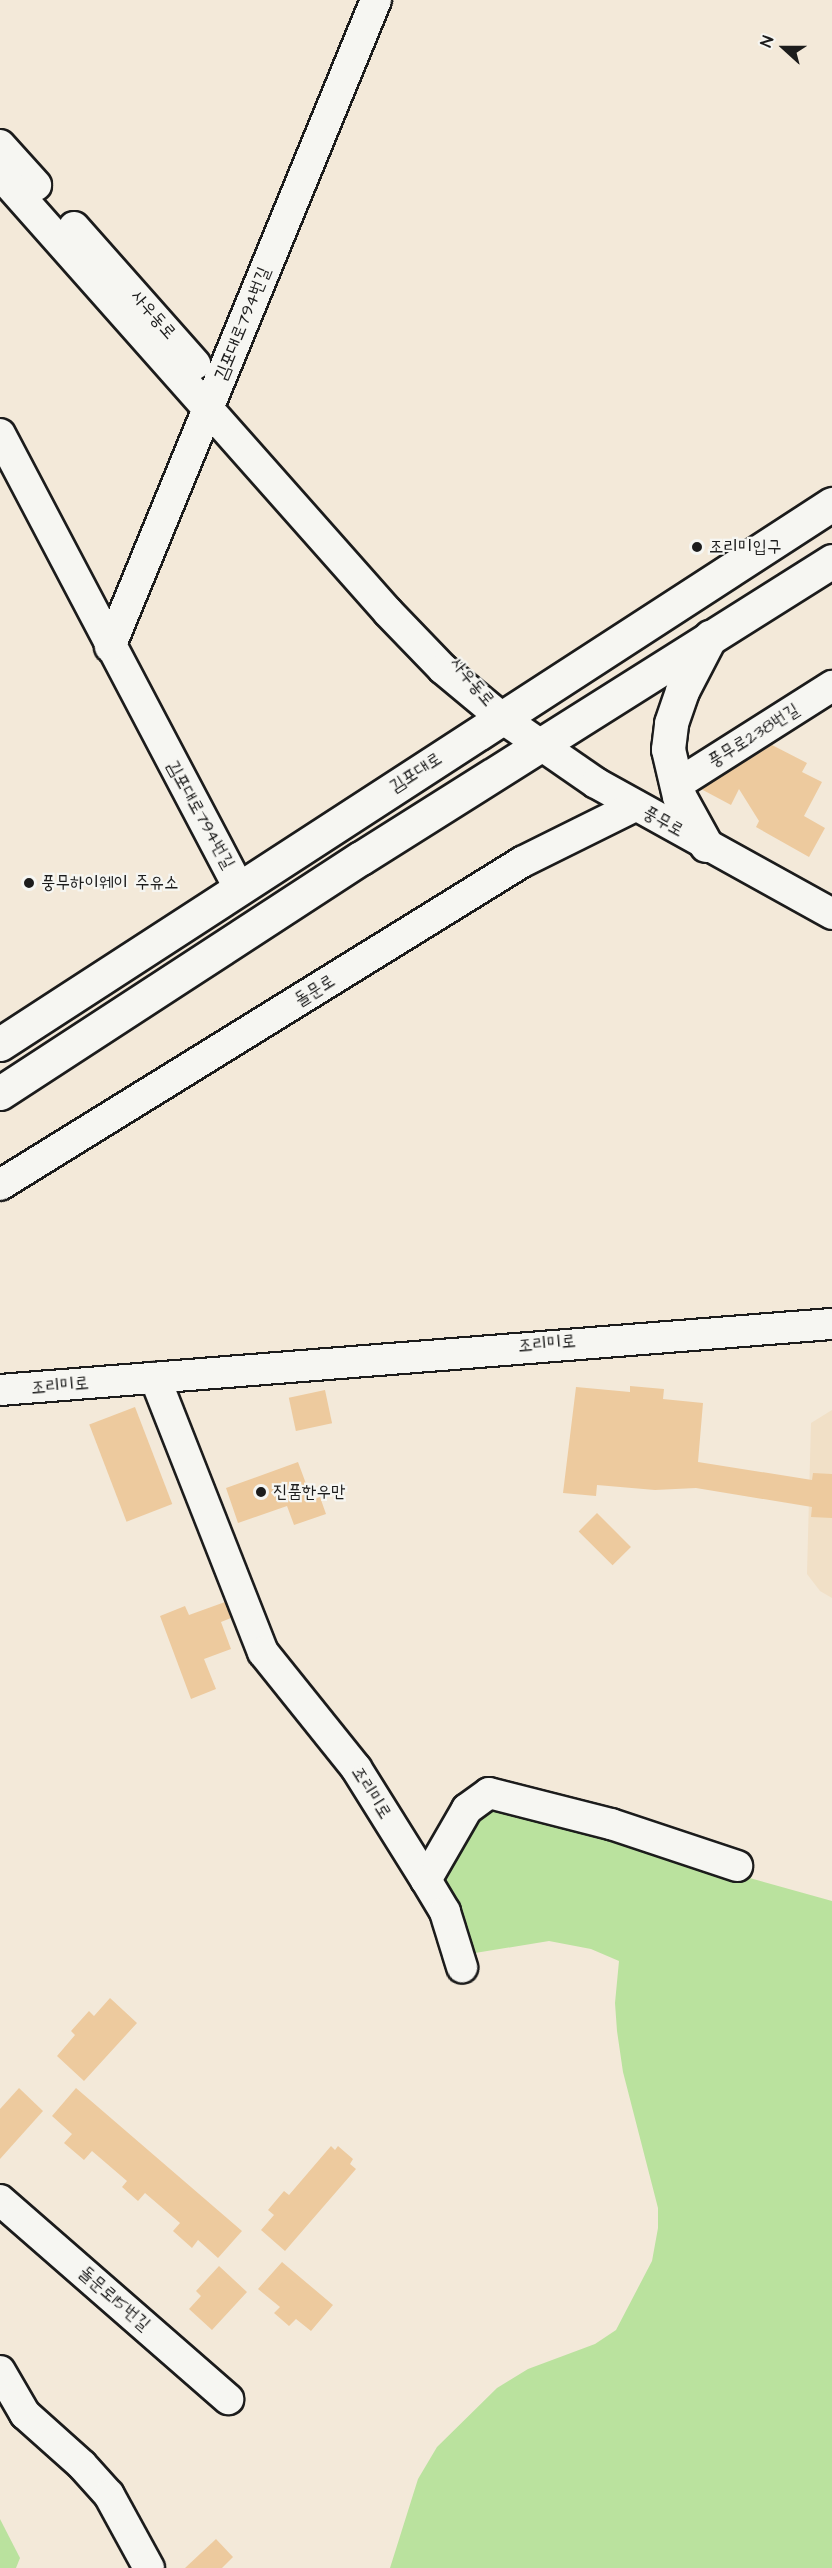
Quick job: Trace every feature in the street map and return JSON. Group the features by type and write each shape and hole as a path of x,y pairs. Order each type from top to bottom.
{"main road":[{"name":"김포대로","path":"0,1044 832,504"},
{"path":"0,1093 540,745 832,561"},
{"path":"706,845 676,785 668,749 671,723 682,691 710,637"}],"street":[{"name":"김포대로794번길","path":"110,647 376,0"},
{"name":"사우동로","path":"0,145 212,398"},
{"name":"사우동로","path":"0,174 212,398 502,718"},
{"name":"김포대로794번길","path":"0,435 110,647 240,888"},
{"name":"풍무로238번길","path":"676,785 832,686"},
{"name":"풍무로","path":"502,718 635,806 832,914"},
{"name":"돌문로","path":"0,1185 522,862 635,806"},
{"name":"조리미로","path":"0,1390 832,1324"},
{"name":"조리미로","path":"155,1378 263,1652 344,1751 426,1880 445,1912 462,1967"},
{"path":"426,1880 467,1809 489,1793 611,1824 737,1866"},
{"name":"돌문로15번길","path":"0,2200 228,2399"},
{"path":"0,2371 25,2414 82,2465 109,2495 150,2568"}],"shaded area":[{"path":"832,1410 832,1598 820,1591 807,1574 811,1423"}],"green space":[{"path":"485,1804 832,1901 832,2568 390,2568 418,2479 437,2447 497,2388 528,2369 595,2344 616,2330 652,2261 658,2228 658,2208 623,2072 617,2031 615,2003 619,1961 591,1949 549,1941 475,1953 439,1881"},
{"path":"0,2519 20,2558 16,2568 0,2568"}],"building":[{"path":"772,745 807,763 802,772 822,782 804,816 825,828 809,857 756,827 759,821 739,789 731,805 701,789"},
{"path":"630,1386 664,1389 663,1399 703,1403 698,1462 812,1480 813,1473 832,1474 832,1518 811,1517 812,1507 696,1488 655,1490 597,1485 596,1496 563,1493 576,1387 630,1392"},
{"path":"325,1390 332,1423 296,1431 289,1398"},
{"path":"135,1407 172,1504 127,1522 89,1425"},
{"path":"298,1462 312,1500 320,1497 326,1514 294,1525 287,1506 238,1523 226,1488"},
{"path":"597,1513 631,1547 613,1565 579,1531"},
{"path":"225,1602 231,1618 221,1622 231,1649 204,1659 216,1689 191,1699 160,1616 185,1606 189,1615"},
{"path":"110,1998 137,2023 84,2081 57,2056 75,2035 71,2031 89,2011 94,2016"},
{"path":"19,2088 43,2111 0,2159 0,2109"},
{"path":"76,2088 242,2231 218,2258 198,2240 192,2248 173,2231 180,2223 145,2193 138,2201 122,2187 127,2181 92,2151 84,2160 64,2143 72,2134 52,2116"},
{"path":"331,2146 335,2150 338,2146 353,2159 350,2164 356,2169 285,2251 261,2230 274,2215 268,2210 284,2191 289,2195"},
{"path":"282,2262 333,2305 311,2331 296,2319 289,2326 274,2313 280,2307 258,2289"},
{"path":"219,2266 247,2292 212,2330 189,2309 201,2296 196,2291"},
{"path":"216,2539 233,2557 222,2568 185,2568"}],"place":[{"name":"조리미입구","path":"697,547"},
{"name":"풍무하이웨이 주유소","path":"29,883"},
{"name":"진품한우만","path":"261,1492"}]}
